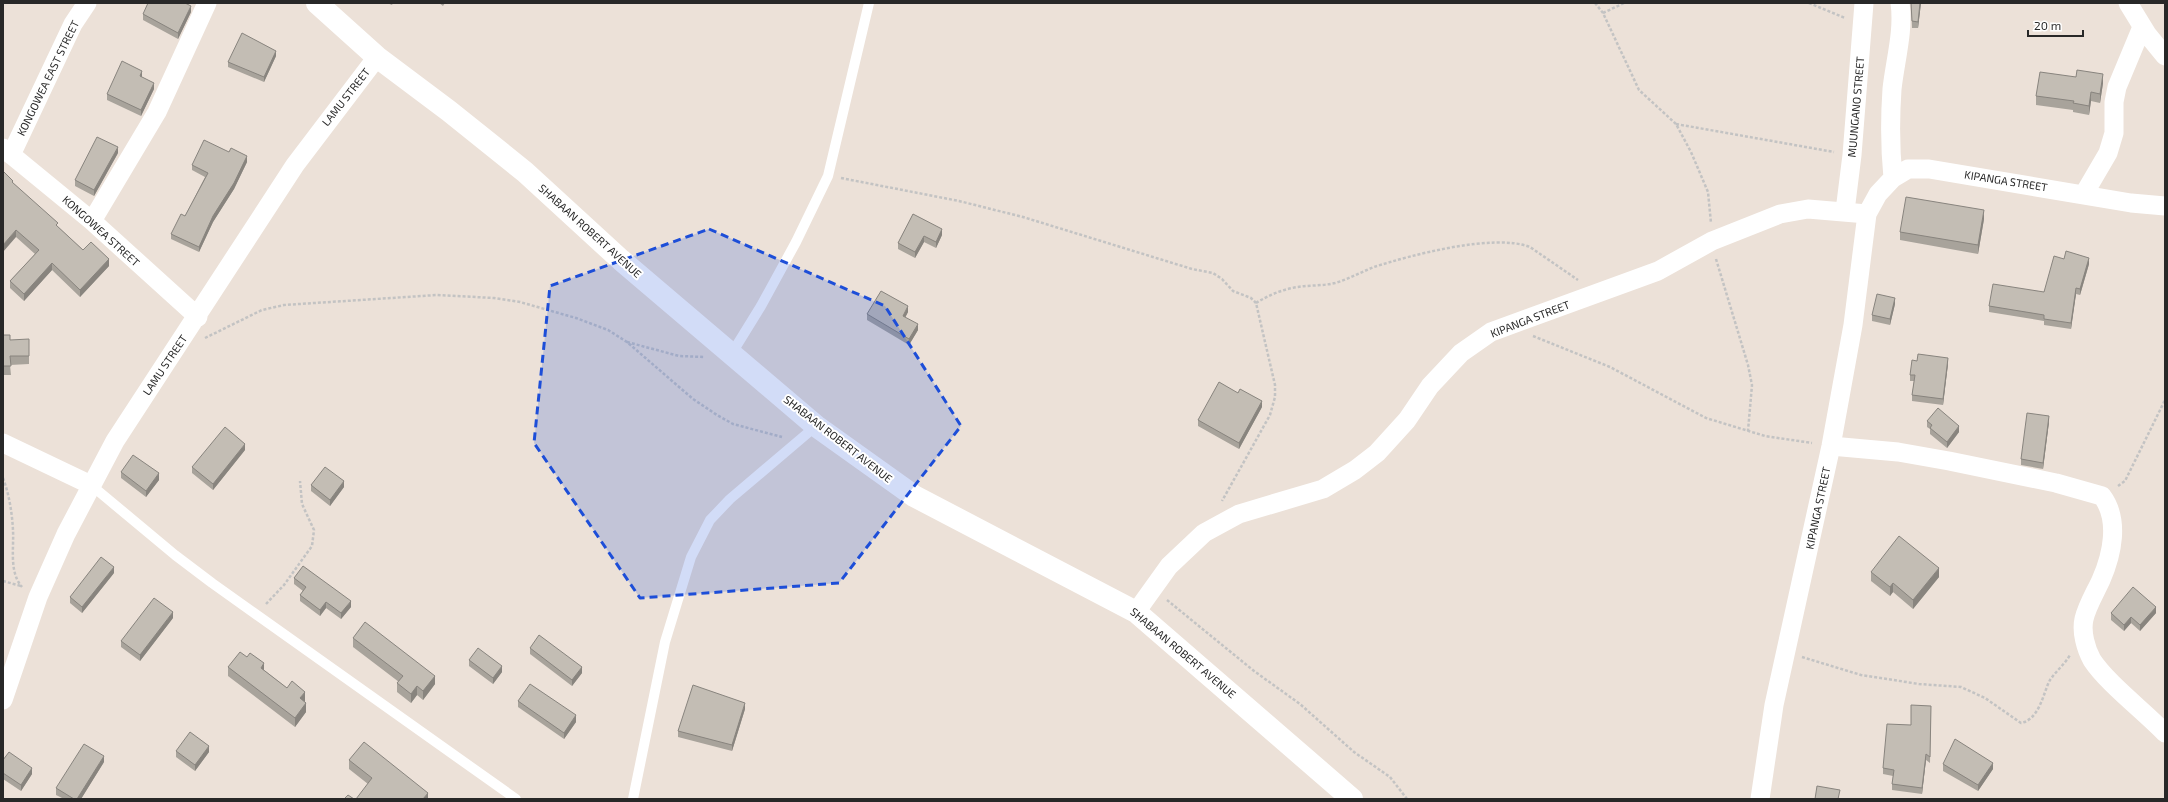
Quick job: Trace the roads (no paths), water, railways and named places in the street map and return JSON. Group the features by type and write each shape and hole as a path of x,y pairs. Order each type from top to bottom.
{"street":[{"name":"KONGOWEA EAST STREET","path":"7,151 73,24 87,3"},
{"path":"92,221 157,112 207,3"},
{"name":"SHABAAN ROBERT AVENUE","path":"317,3 377,57 449,111 525,172 621,260 816,426 914,496 1136,612 1352,799"},
{"path":"1893,178 1891,150 1892,90 1901,16 1900,3"},
{"path":"2128,3 2142,27 2165,56"},
{"name":"MUUNGANO STREET","path":"1845,211 1852,155 1863,10"},
{"path":"2084,194 2108,153 2114,133 2114,102 2118,87 2142,27"},
{"name":"LAMU STREET","path":"3,700 38,598 91,485 123,429 198,317 295,165 377,57"},
{"name":"KONGOWEA STREET","path":"7,151 92,221 198,317"},
{"name":"KIPANGA STREET","path":"1760,799 1774,705 1831,446 1853,326 1868,214 1878,194 1893,178 1908,169 1929,169 2131,203 2165,206"},
{"name":"KIPANGA STREET","path":"1136,612 1169,566 1204,533 1239,514 1323,489 1355,470 1377,453 1407,420 1430,386 1461,353 1491,332 1658,272 1712,241 1780,214 1808,209 1868,214"},
{"path":"3,443 91,485"},
{"path":"1831,446 1898,452 1949,461 2056,483 2102,496 2110,513 2112,543 2102,578 2084,620 2083,627 2087,647 2093,660 2110,681 2165,733"}],"lane":[{"path":"732,353 761,306 828,176 869,3"},
{"path":"633,799 665,642 691,557 710,520 730,499 816,426"},
{"path":"91,485 175,555 516,799"}]}
